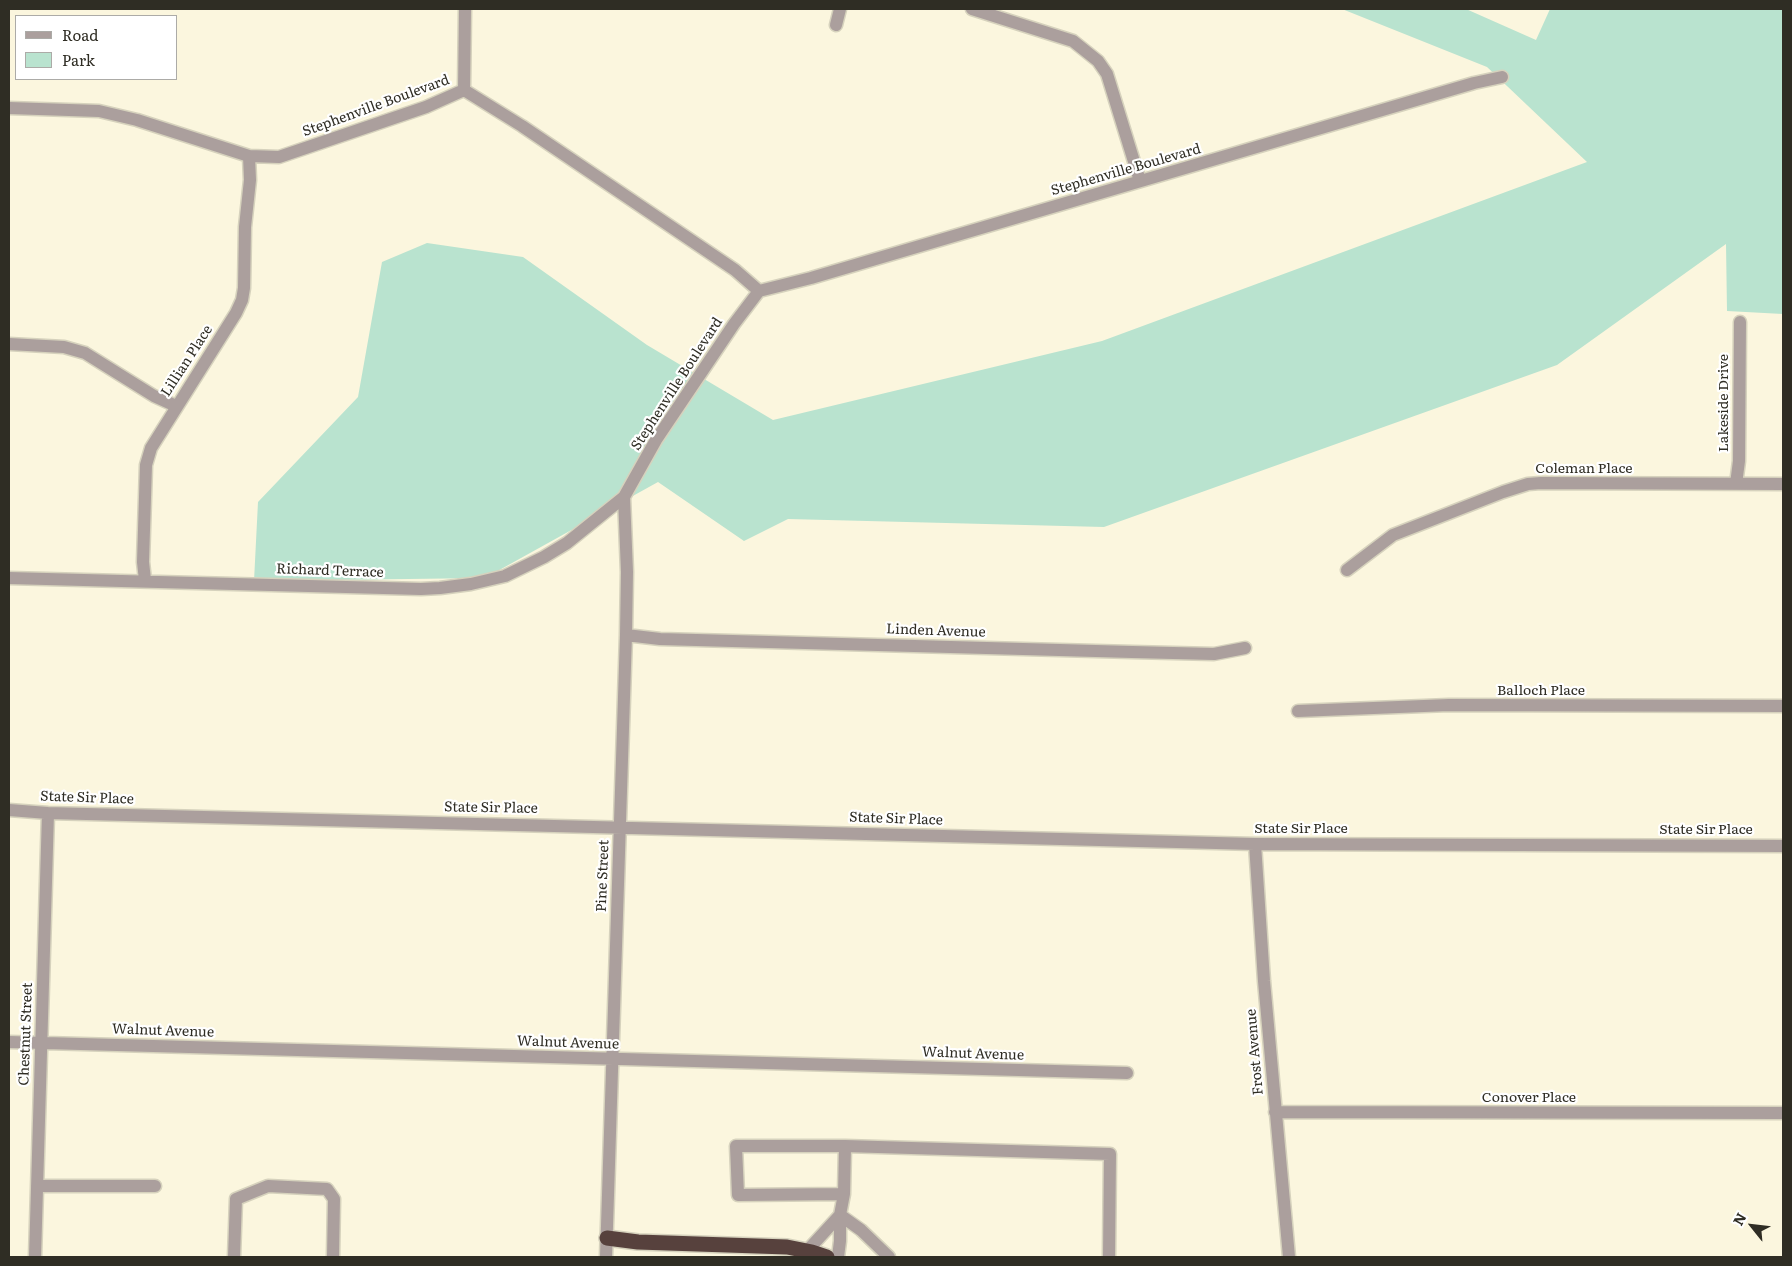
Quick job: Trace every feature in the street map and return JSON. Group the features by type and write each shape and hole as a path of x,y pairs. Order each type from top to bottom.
{"highway":[{"path":"607,1238 638,1242 787,1247 827,1257"}],"street":[{"path":"464,90 465,9"},
{"path":"836,26 840,9"},
{"path":"972,9 1073,41 1098,60 1106,74 1140,181"},
{"name":"Stephenville Boulevard","path":"624,497 656,440 734,324 759,291 811,278 1474,83 1502,77"},
{"name":"Stephenville Boulevard","path":"9,108 99,111 116,114 249,156 279,157 426,107 464,90 522,126 735,270 759,291"},
{"name":"Lillian Place","path":"145,580 143,562 146,465 151,448 236,313 242,300 244,288 245,227 250,180 249,156"},
{"name":"Lakeside Drive","path":"1736,484 1739,461 1740,322"},
{"path":"9,344 64,347 85,353 154,396 176,406"},
{"name":"Coleman Place","path":"1347,570 1393,535 1502,492 1528,484 1783,484"},
{"name":"Richard Terrace","path":"9,578 145,580 421,589 471,584 505,576 544,557 567,543 624,497"},
{"name":"Pine Street","path":"606,1257 626,635 627,572 624,497"},
{"name":"Linden Avenue","path":"626,635 660,639 1214,654 1245,648"},
{"name":"Balloch Place","path":"1298,712 1449,705 1783,706"},
{"name":"State Sir Place","path":"9,810 48,813 1255,844 1783,846"},
{"name":"Chestnut Street","path":"34,1257 48,813"},
{"name":"Frost Avenue","path":"1255,844 1264,981 1289,1257"},
{"name":"Walnut Avenue","path":"9,1042 1126,1073"},
{"name":"Conover Place","path":"1275,1112 1783,1114"},
{"path":"844,1194 738,1195 736,1146 845,1146 1110,1154 1109,1257"},
{"path":"838,1257 840,1215 844,1194 845,1146"},
{"path":"37,1186 155,1186"},
{"path":"234,1257 236,1199 268,1186 327,1189 334,1199 333,1257"},
{"path":"807,1251 840,1215"},
{"path":"840,1215 861,1230 889,1257"}],"green space":[{"path":"1342,9 1466,9 1536,40 1550,9 1783,9 1783,314 1727,311 1726,244 1557,365 1104,527 788,519 744,541 658,482 485,578 254,581 258,502 358,397 382,262 427,243 523,257 647,345 773,420 1102,341 1587,162 1487,67"}]}
